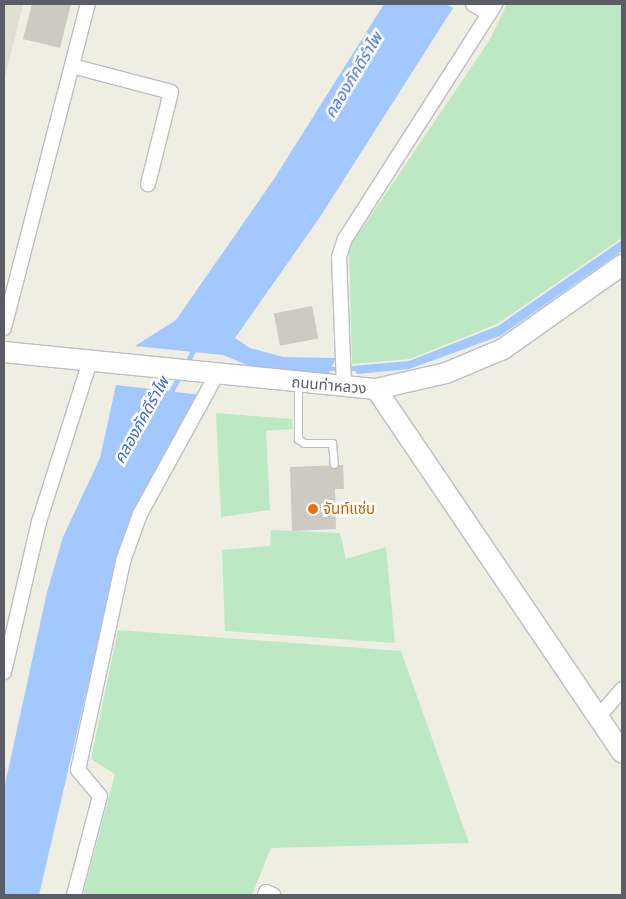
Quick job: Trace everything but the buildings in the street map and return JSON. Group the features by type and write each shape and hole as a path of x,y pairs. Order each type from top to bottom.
{"main road":[{"name":"ถนนท่าหลวง","path":"4,352 376,389 446,373 503,348 622,266"},
{"path":"376,389 622,753"}],"street":[{"path":"4,328 88,4"},
{"path":"344,386 339,256 345,239 492,9 473,4"},
{"path":"72,66 171,92 148,184"},
{"path":"4,672 39,522 90,361"},
{"path":"74,895 100,796 78,770 123,562 140,514 212,374"},
{"path":"598,717 622,689"},
{"path":"265,895 266,892 273,895"}],"lane":[{"path":"298,382 298,439 304,443 332,443 334,464"}],"shaded area":[{"path":"4,4 23,4 4,81"}],"green space":[{"path":"507,4 622,4 622,238 497,324 410,359 352,364 349,248 489,41"},
{"path":"216,413 292,419 293,429 266,431 270,510 221,517"},
{"path":"271,530 340,533 346,559 386,547 395,643 225,631 222,550 270,546"},
{"path":"118,630 401,651 469,843 271,848 252,895 83,895 115,774 91,759"}],"water":[{"path":"384,4 446,4 453,8 320,217 235,338 250,348 283,357 336,358 328,375 259,370 223,355 135,346 176,320 274,179"},
{"path":"622,240 622,251 500,336 409,369 357,374 352,366 409,361 498,326"},
{"path":"116,385 201,395 116,565 39,895 4,895 4,789 47,592 63,537 100,458"}],"waterway":[{"name":"คลองภัคดีรำไพ","path":"186,364 195,347"},
{"path":"325,369 358,369"},
{"name":"คลองภัคดีรำไพ","path":"169,395 180,375"}],"place":[{"name":"จันท์แซ่บ","path":"313,509"}]}
